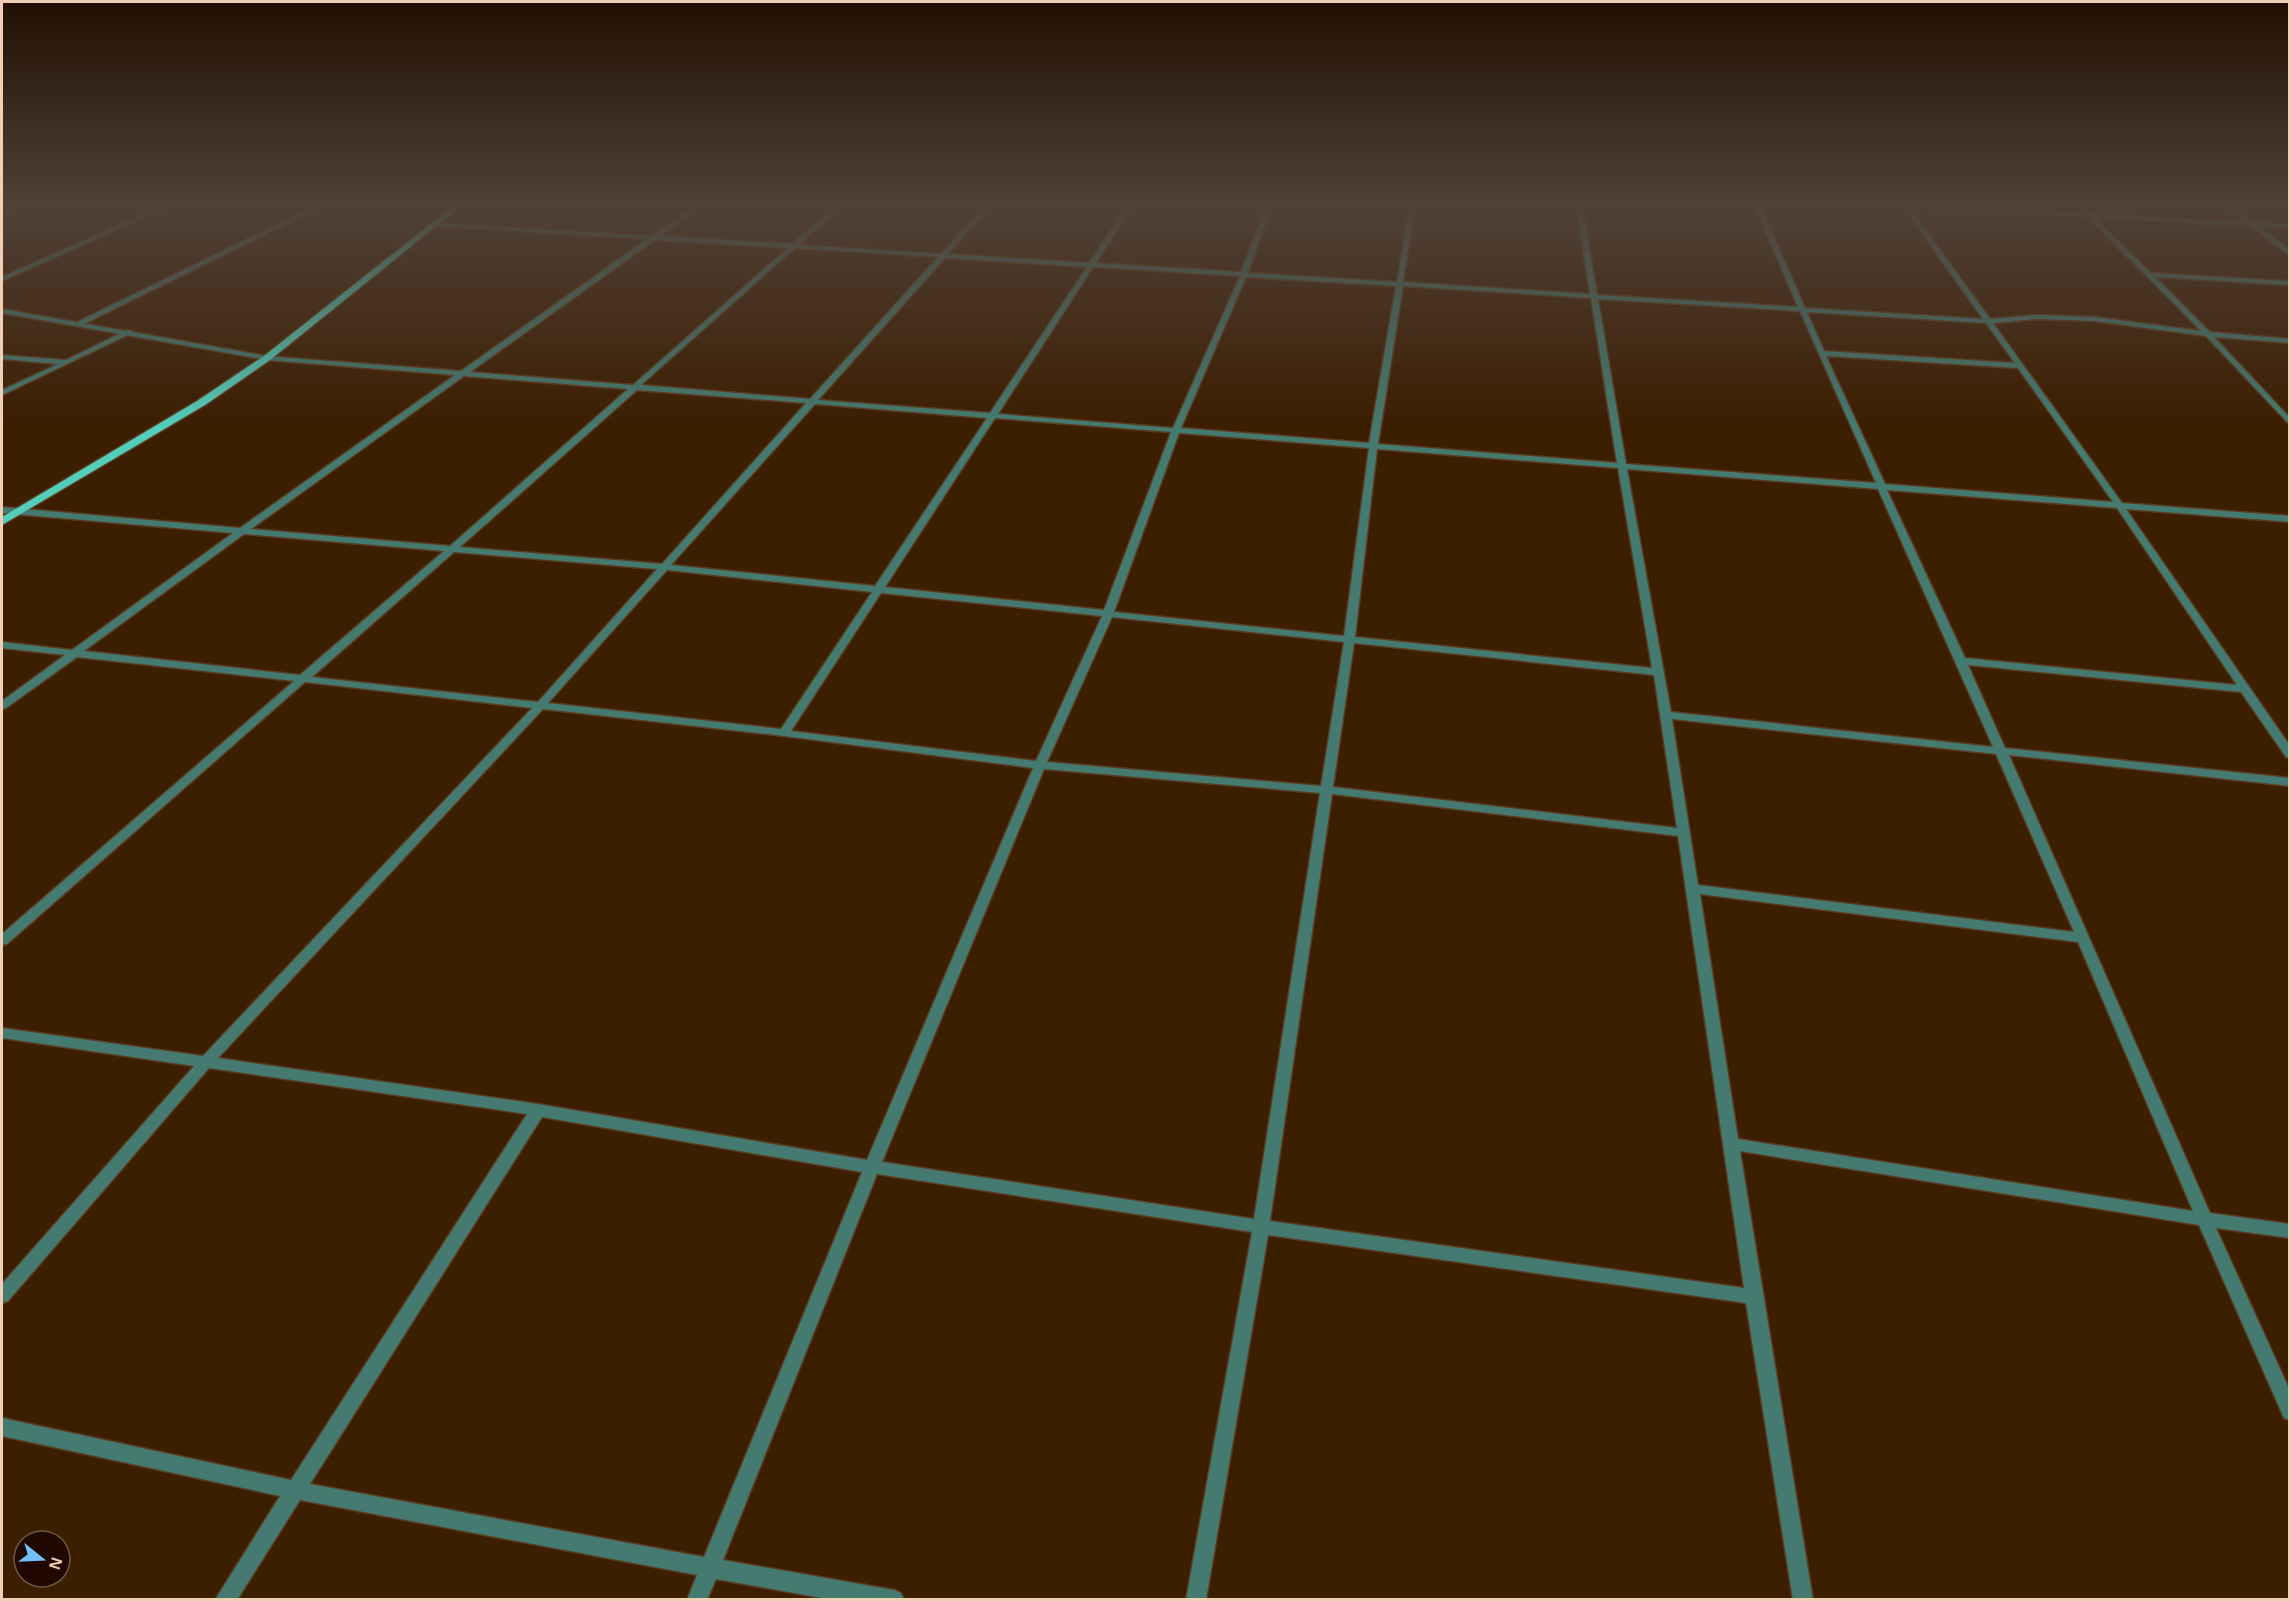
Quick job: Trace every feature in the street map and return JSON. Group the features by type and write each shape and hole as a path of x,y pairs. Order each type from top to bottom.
{"main road":[{"path":"2,522 201,403 267,358 368,278"}],"street":[{"path":"77,324 172,278"},
{"path":"2,706 243,530 599,278"},
{"path":"2,941 759,278"},
{"path":"2,1296 206,1062 540,706 924,278"},
{"path":"784,733 992,414 1084,278"},
{"path":"697,1599 872,1167 1040,765 1108,614 1176,430 1242,278"},
{"path":"1302,278 1987,321 2036,317 2096,319 2208,334 2289,340"},
{"path":"1196,1599 1261,1227 1349,640 1373,446 1402,278"},
{"path":"1592,278 1666,715 1733,1144 1754,1297 1803,1599"},
{"path":"1788,278 2001,750 2202,1219 2289,1412"},
{"path":"1956,278 2120,506 2289,755"},
{"path":"2151,278 2208,334 2289,423"},
{"path":"2196,278 2289,283"},
{"path":"2,311 267,358 2289,519"},
{"path":"2,393 130,332"},
{"path":"1821,353 2019,366"},
{"path":"2,357 67,362"},
{"path":"2,510 663,567 1659,672"},
{"path":"2,645 784,733 1040,765 1326,790 1684,833"},
{"path":"1960,662 2245,689"},
{"path":"1666,715 2289,782"},
{"path":"1693,889 2081,938"},
{"path":"2,1033 538,1110 872,1167 1261,1227 1754,1297"},
{"path":"225,1599 538,1110"},
{"path":"1733,1144 2289,1231"},
{"path":"2,1427 295,1490 710,1568 894,1599"}]}
